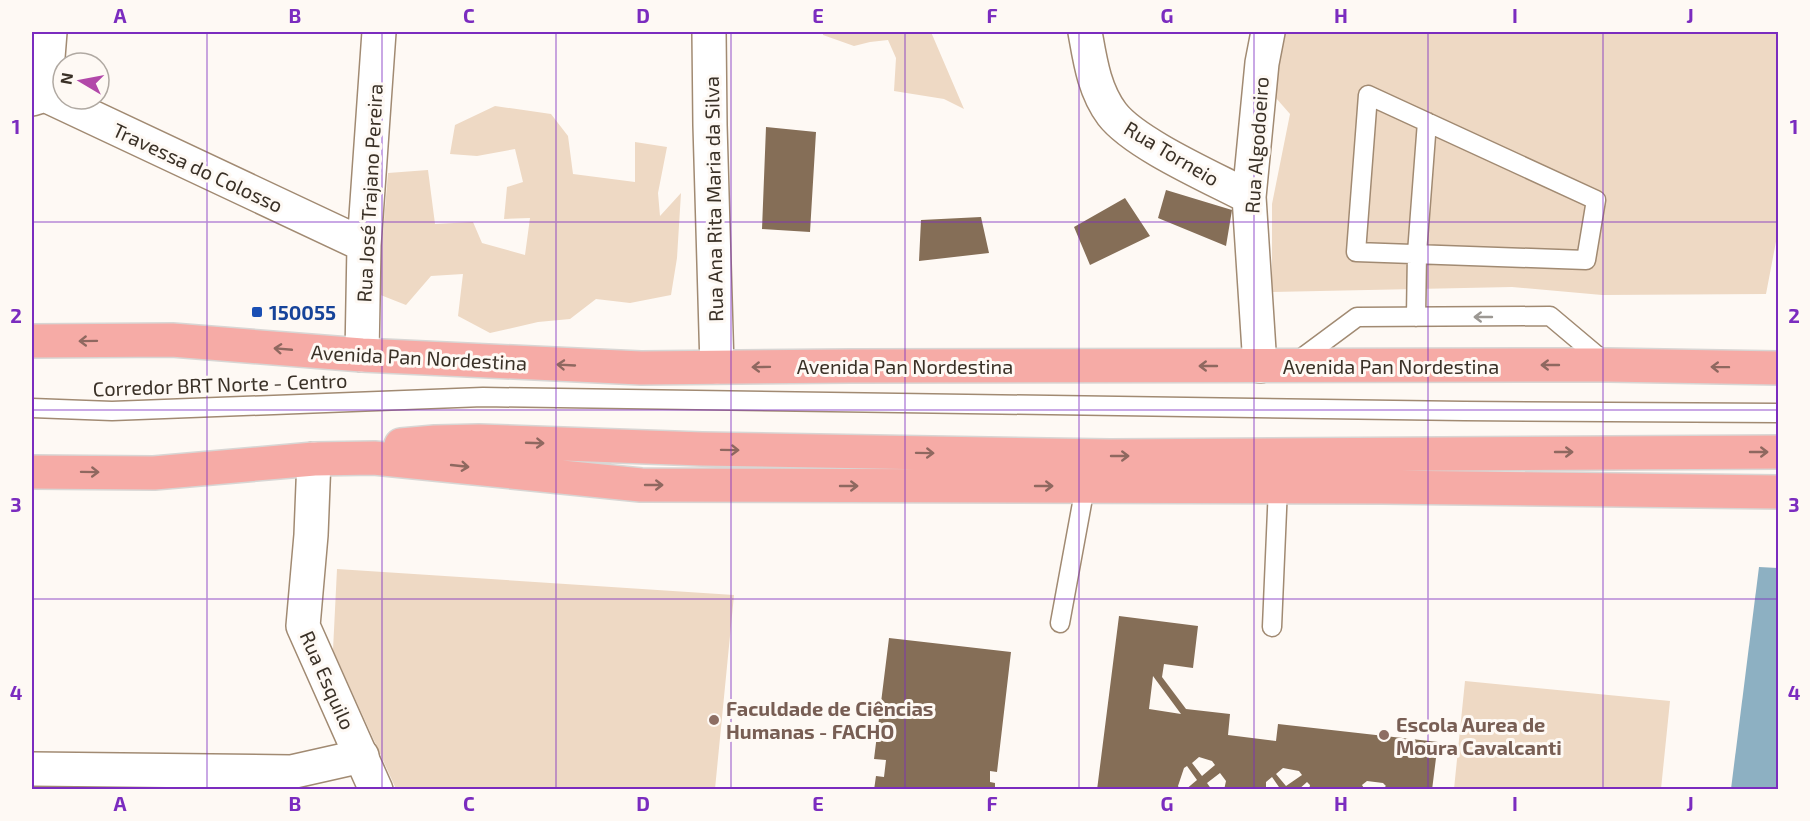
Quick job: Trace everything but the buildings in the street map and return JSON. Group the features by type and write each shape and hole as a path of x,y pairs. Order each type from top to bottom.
{"highway":[{"name":"Avenida Pan Nordestina","path":"32,341 172,340 362,355 641,368 1608,365 1779,368"},
{"path":"374,458 399,446 479,441 702,450 1110,456 1779,452"},
{"path":"32,472 154,473 314,459 374,458 641,484 1779,492"}],"street":[{"path":"38,97 50,32"},
{"name":"Rua José Trajano Pereira","path":"362,355 364,245 379,32"},
{"name":"Rua Ana Rita Maria da Silva","path":"709,32 717,367"},
{"name":"Rua Torneio","path":"1085,32 1094,80 1111,112 1121,124 1152,146 1249,197"},
{"name":"Rua Algodoeiro","path":"1268,32 1261,73 1249,197 1275,366"},
{"name":"Travessa do Colosso","path":"38,97 364,245"},
{"name":"Rua Esquilo","path":"314,459 311,535 303,626 376,789"},
{"path":"32,769 291,781 362,756"}],"lane":[{"path":"1368,95 1596,200 1586,260 1417,253 1356,252 1368,95"},
{"path":"1416,317 1417,253 1427,122"},
{"path":"1275,366 1357,317 1550,316 1608,365"},
{"name":"Corredor BRT Norte - Centro","path":"32,408 112,411 483,397 1779,413"},
{"path":"1060,623 1085,487"},
{"path":"1272,627 1278,487"}],"shaded area":[{"path":"823,32 931,32 964,109 944,99 894,91 896,58 888,40 854,46 823,35"},
{"path":"1274,32 1778,32 1778,231 1766,294 1602,295 1512,287 1272,292 1272,204 1290,114 1268,89"},
{"path":"495,106 551,114 568,136 573,174 635,182 635,142 667,147 658,193 660,216 681,193 677,258 671,295 630,303 596,299 570,319 538,322 490,333 458,316 463,274 431,276 406,305 378,294 388,173 428,170 435,224 473,222 482,243 525,255 530,218 504,219 507,187 523,182 515,149 477,156 450,154 455,125"},
{"path":"337,569 734,595 715,789 396,789 333,650"},
{"path":"1465,681 1670,701 1661,789 1454,789"}],"water":[{"path":"1759,567 1778,568 1778,789 1731,789"}],"place":[{"name":"150055","path":"257,312"},
{"name":"Faculdade de Ciências Humanas - FACHO","path":"714,720"},
{"name":"Escola Aurea de Moura Cavalcanti","path":"1384,735"}]}
